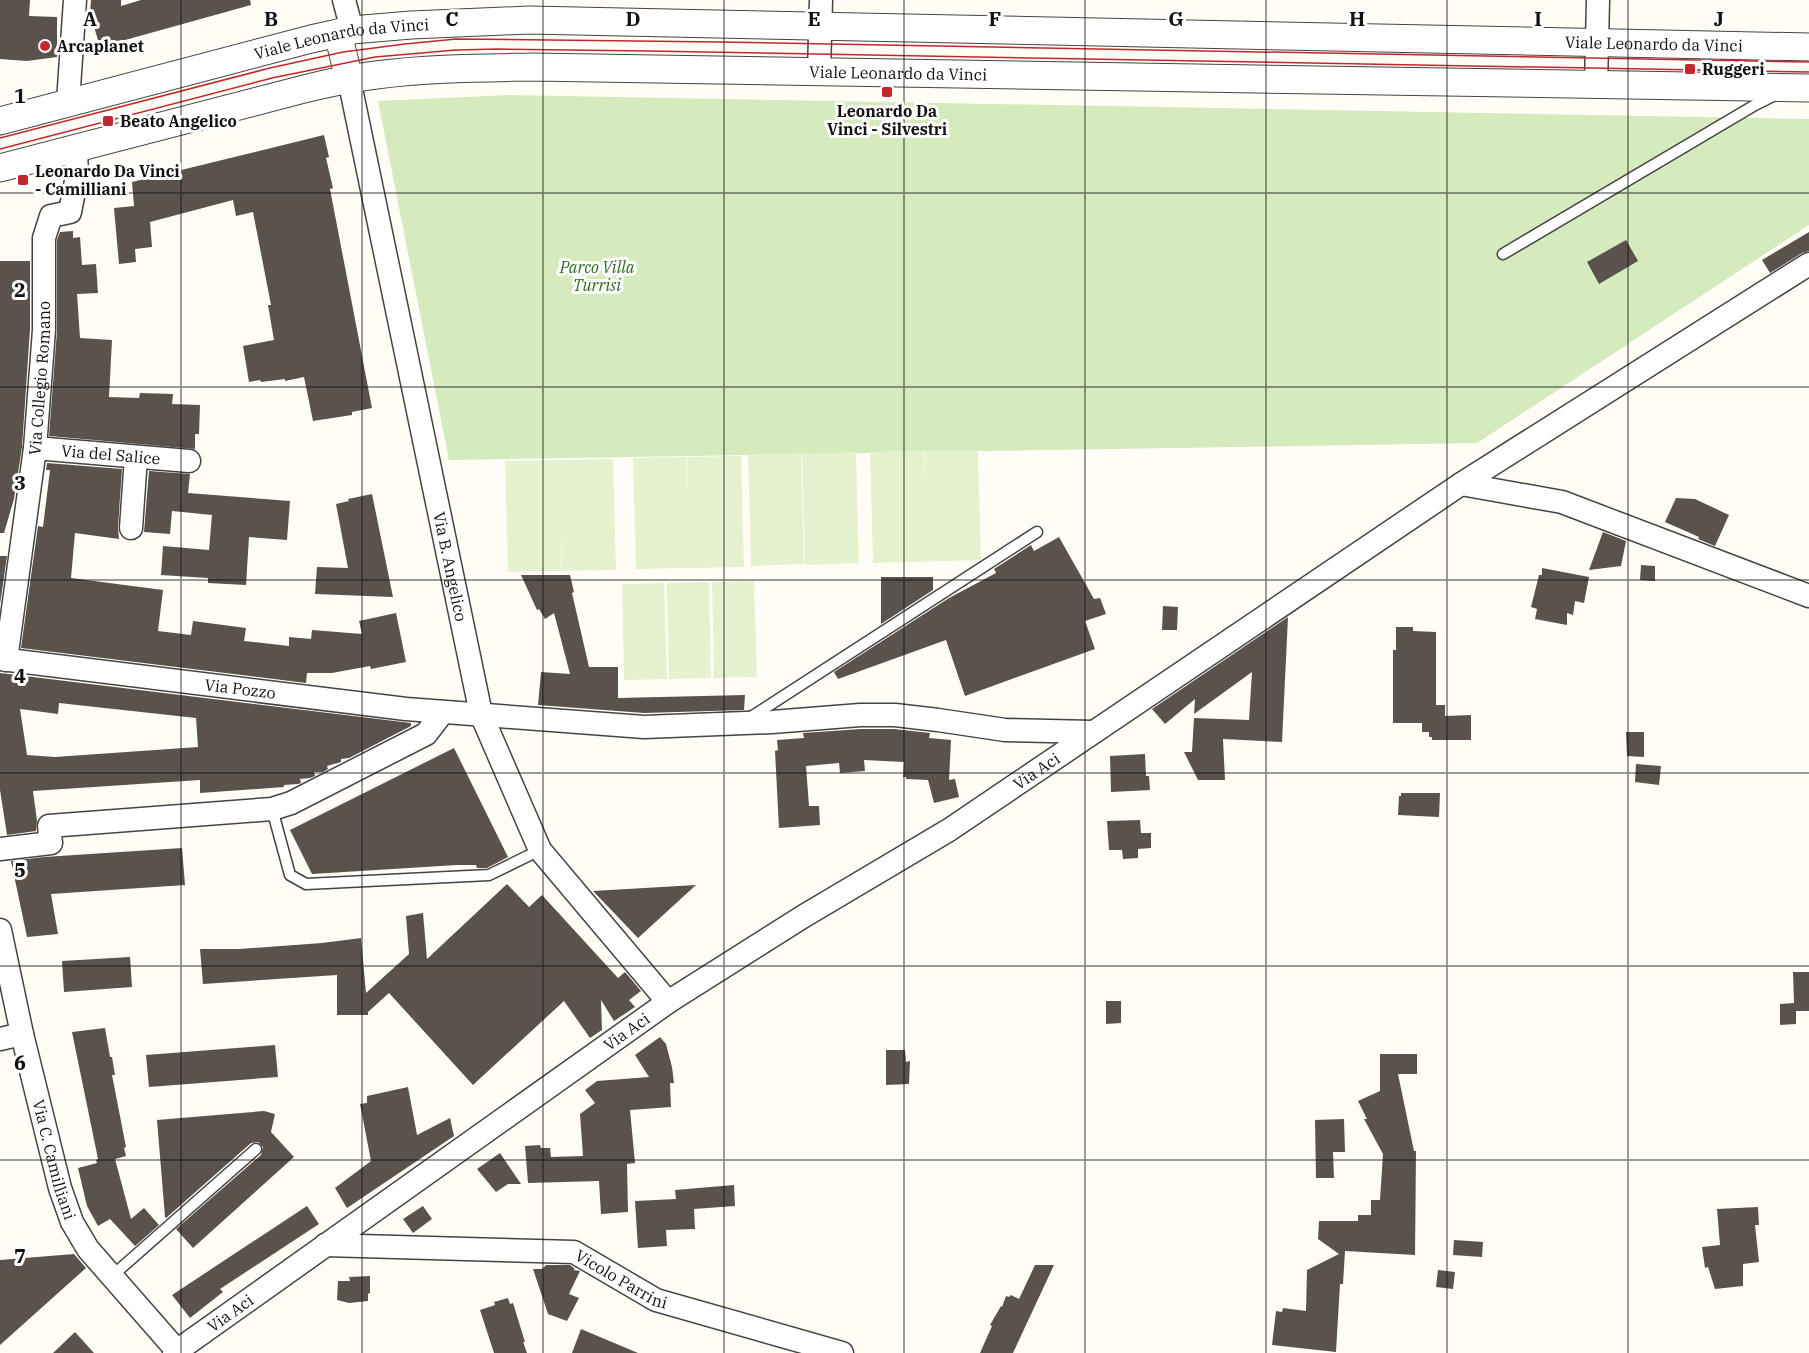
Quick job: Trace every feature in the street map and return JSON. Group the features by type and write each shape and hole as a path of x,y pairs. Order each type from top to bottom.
{"street":[{"path":"68,102 75,0"},
{"path":"344,0 349,79"},
{"path":"819,72 821,0"},
{"path":"1596,85 1598,0"},
{"name":"Viale Leonardo da Vinci","path":"0,121 345,32 529,20 1809,47"},
{"name":"Viale Leonardo da Vinci","path":"0,168 304,89 378,74 423,71 533,67 1799,88"},
{"name":"Via B. Angelico","path":"349,79 481,714 540,850 668,1002"},
{"name":"Via Collegio Romano","path":"3,660 35,448 44,330 44,238 51,216 70,212 76,176 76,149"},
{"name":"Via Aci","path":"176,1352 668,1002 804,916 949,830 1461,484 1809,264"},
{"name":"Via del Salice","path":"35,448 189,461"},
{"path":"131,528 136,457"},
{"path":"1461,484 1562,502 1809,596"},
{"name":"Via Pozzo","path":"3,660 442,712 645,727 895,715 1005,730 1093,732"},
{"path":"0,849 51,843 49,826 272,809 291,803 426,734 442,712"},
{"name":"Via C. Camilliani","path":"0,930 22,1034 60,1188 72,1222 88,1249 176,1352"},
{"path":"0,1039 22,1034"},
{"name":"Vicolo Parrini","path":"325,1245 574,1252 656,1300 842,1353"}],"lane":[{"path":"1503,254 1755,105 1799,88"},
{"path":"742,722 1037,532"},
{"path":"272,809 290,875 306,884 489,875 540,850"},
{"path":"112,1276 256,1149"}],"green space":[{"name":"Parco Villa Turrisi","path":"509,95 1809,119 1809,225 1477,443 449,460 378,101"},
{"path":"924,450 925,484 925,451 978,450 981,560 873,563 870,452"},
{"path":"856,452 859,563 805,565 802,454"},
{"path":"801,453 804,564 751,566 748,455"},
{"path":"741,456 744,567 636,569 633,458 686,457 688,498 687,457"},
{"path":"613,459 616,570 562,571 561,529 561,571 508,572 505,461"},
{"path":"754,581 757,677 714,678 712,582"},
{"path":"709,582 711,678 669,679 667,583"},
{"path":"664,583 667,679 624,680 622,584"}],"building":[{"path":"0,0 30,0 29,16 57,17 57,57 27,61 0,59"},
{"path":"91,0 121,0 121,6 141,0 250,0 251,5 100,47 90,13"},
{"path":"324,135 329,157 326,158 333,188 330,189 372,408 352,412 352,415 313,421 304,377 285,381 285,379 249,382 243,346 274,340 268,305 271,305 253,212 236,216 233,200 150,222 152,247 135,249 136,262 119,264 114,208 134,206 132,182"},
{"path":"73,231 73,238 80,237 82,265 96,264 98,293 77,294 80,338 112,340 109,397 139,398 140,393 173,394 172,404 200,405 199,434 195,434 195,449 49,436 57,331 57,240 60,232"},
{"path":"1809,232 1809,251 1770,273 1762,260"},
{"path":"1626,240 1638,261 1599,284 1587,262"},
{"path":"0,261 30,261 30,329 22,447 14,499 4,533 0,533"},
{"path":"47,463 122,469 119,539 75,533 71,578 163,590 158,631 191,635 193,621 246,628 244,641 289,646 289,637 311,639 312,630 362,634 359,621 396,613 406,662 371,669 370,666 332,673 307,673 306,683 21,648 38,526 43,527 50,470 46,470"},
{"path":"149,471 190,474 188,493 290,501 287,540 249,537 246,585 208,583 208,578 161,575 163,546 209,550 212,515 172,511 170,534 144,532"},
{"path":"372,494 393,597 315,594 317,567 348,568 336,504"},
{"path":"1676,498 1695,499 1729,515 1715,546 1665,522"},
{"path":"1603,532 1626,541 1621,566 1589,570"},
{"path":"1059,537 1094,599 1100,598 1106,614 1085,621 1095,649 965,696 946,640 838,679 834,672 949,598 996,573 994,569 1031,545 1034,551"},
{"path":"0,556 7,556 0,604"},
{"path":"1641,565 1655,566 1655,581 1640,580"},
{"path":"1542,568 1589,577 1584,603 1575,601 1573,615 1567,613 1567,625 1535,619 1537,609 1531,607 1539,575 1542,575"},
{"path":"521,575 570,575 589,667 618,667 618,698 745,695 744,710 644,713 538,705 541,672 570,674 554,613 545,619 539,609 537,610"},
{"path":"881,577 933,577 933,590 881,624"},
{"path":"1163,606 1178,607 1177,630 1162,630"},
{"path":"1288,617 1282,742 1223,739 1225,780 1198,780 1184,752 1192,752 1194,718 1249,720 1252,672 1194,714 1195,699 1165,724 1152,709"},
{"path":"1396,627 1413,627 1413,631 1436,632 1436,705 1445,705 1445,716 1471,715 1471,740 1432,740 1429,732 1422,732 1422,723 1393,723 1393,650 1396,650"},
{"path":"0,673 411,723 411,726 349,758 327,766 328,769 323,772 314,772 315,776 300,779 301,783 284,785 284,787 200,793 200,780 33,791 36,831 7,835 0,790","holes":["59,703 196,718 198,747 55,757 27,755 20,709 58,714"]},
{"path":"894,729 930,733 929,738 951,740 949,780 955,779 959,797 934,803 928,780 903,777 904,762 864,760 865,771 840,773 839,763 806,766 809,806 819,806 820,825 779,828 775,751 778,750 777,740 804,738 803,733"},
{"path":"1626,732 1644,732 1644,757 1627,756"},
{"path":"454,748 508,857 487,868 477,868 476,865 457,865 312,874 290,830"},
{"path":"1145,754 1146,776 1149,776 1150,790 1111,792 1110,756"},
{"path":"1636,764 1661,766 1659,785 1635,782"},
{"path":"1401,793 1440,793 1439,817 1398,815"},
{"path":"1140,820 1141,833 1151,833 1151,848 1138,849 1138,858 1123,859 1122,850 1109,850 1107,821"},
{"path":"182,848 185,885 51,894 58,934 27,937 11,861"},
{"path":"507,884 529,907 542,895 618,978 625,972 641,991 629,1000 635,1007 614,1021 601,1000 602,1030 590,1038 564,1001 473,1085 389,993 368,1012 368,1015 337,1015 337,975 203,984 200,949 239,949 361,938 366,993 409,954 406,916 423,913 427,959"},
{"path":"696,885 638,938 593,891"},
{"path":"130,957 132,987 64,992 62,961"},
{"path":"1793,972 1809,972 1809,1011 1796,1011 1796,1024 1780,1025 1780,1004 1794,1003"},
{"path":"1106,1001 1121,1001 1121,1023 1106,1024"},
{"path":"105,1028 110,1057 112,1057 115,1075 112,1075 126,1147 124,1148 126,1156 115,1159 131,1219 144,1208 159,1225 135,1246 110,1219 98,1226 87,1206 78,1168 97,1163 98,1159 72,1032"},
{"path":"660,1037 666,1044 672,1067 674,1083 670,1083 671,1107 630,1110 635,1163 627,1164 628,1212 601,1214 599,1181 528,1183 525,1146 540,1145 541,1148 550,1148 551,1157 583,1156 580,1114 595,1103 585,1090 597,1081 649,1077 635,1055"},
{"path":"275,1045 278,1077 149,1087 146,1055"},
{"path":"886,1050 905,1050 906,1062 910,1061 909,1084 886,1085"},
{"path":"1380,1054 1417,1054 1417,1074 1398,1074 1414,1151 1416,1151 1415,1255 1345,1251 1343,1284 1340,1284 1336,1352 1272,1345 1276,1311 1282,1312 1283,1308 1306,1311 1307,1270 1339,1254 1318,1239 1319,1221 1358,1221 1358,1215 1371,1215 1371,1200 1380,1200 1383,1154 1364,1119 1367,1119 1358,1101 1380,1091"},
{"path":"408,1087 417,1135 450,1118 454,1136 347,1208 335,1188 371,1161 360,1104 367,1103 367,1096"},
{"path":"264,1111 275,1114 271,1132 294,1157 193,1248 176,1229 261,1155 263,1147 258,1142 251,1143 166,1218 157,1120"},
{"path":"1344,1119 1345,1152 1333,1152 1334,1178 1316,1178 1315,1120"},
{"path":"500,1153 521,1184 508,1184 496,1192 477,1169"},
{"path":"734,1185 735,1206 694,1209 695,1229 666,1230 667,1246 638,1248 635,1201 676,1199 675,1190"},
{"path":"307,1206 319,1224 220,1289 223,1292 190,1318 172,1295"},
{"path":"423,1206 432,1219 413,1233 403,1219"},
{"path":"1758,1207 1759,1225 1755,1225 1759,1262 1743,1264 1743,1286 1715,1289 1708,1267 1705,1268 1702,1247 1720,1245 1717,1209"},
{"path":"1454,1240 1483,1242 1482,1257 1453,1255"},
{"path":"74,1254 86,1268 0,1345 0,1260"},
{"path":"546,1265 570,1265 574,1270 580,1271 569,1294 579,1298 567,1321 548,1314 533,1269 542,1269"},
{"path":"1035,1265 1054,1265 1013,1353 980,1353 992,1326 990,1325 1002,1307 1006,1296 1011,1295 1019,1299"},
{"path":"1438,1270 1455,1272 1453,1289 1436,1287"},
{"path":"370,1276 368,1301 349,1303 337,1300 338,1281 350,1281 349,1277"},
{"path":"508,1298 510,1304 513,1303 527,1353 494,1353 480,1310 495,1305 494,1302"},
{"path":"581,1329 638,1353 572,1353"},
{"path":"75,1332 94,1353 53,1353"}],"tram line":[{"path":"0,138 270,68 343,52 456,39 1809,62"},
{"path":"0,149 272,78 375,57 456,50 647,51 1809,72"}],"place":[{"name":"Arcaplanet","path":"45,46"},
{"name":"Ruggeri","path":"1690,69"},
{"name":"Leonardo Da Vinci - Silvestri","path":"887,92"},
{"name":"Beato Angelico","path":"108,121"},
{"name":"Leonardo Da Vinci - Camilliani","path":"23,180"}]}
